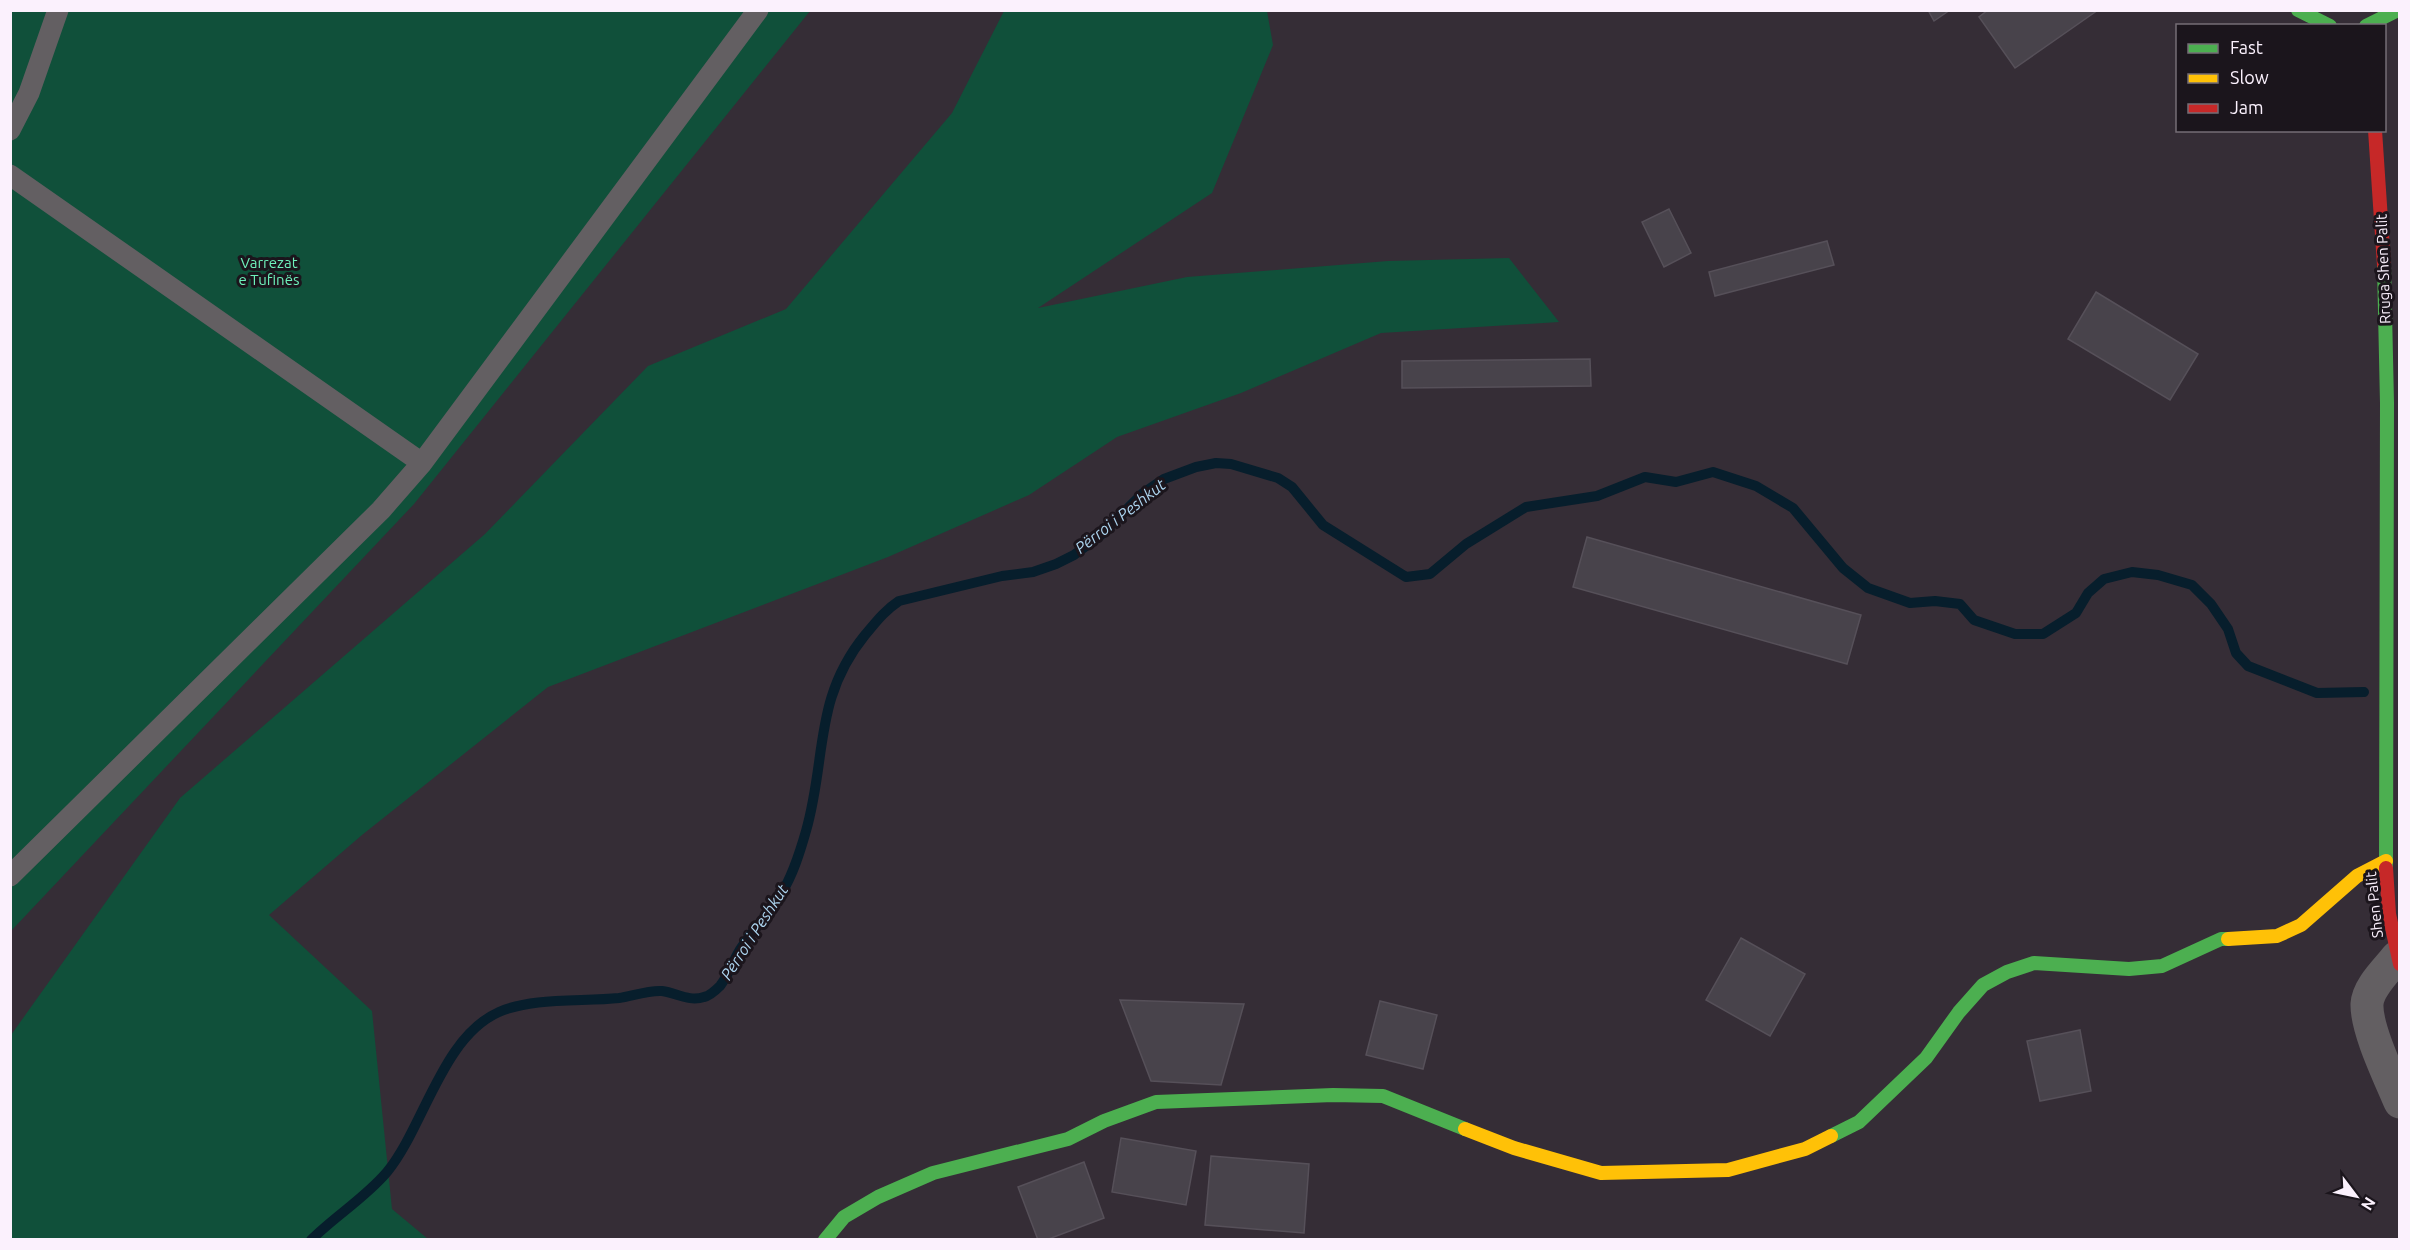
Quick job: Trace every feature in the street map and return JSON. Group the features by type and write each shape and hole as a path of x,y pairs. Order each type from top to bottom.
{"street":[{"path":"2372,24 2398,10"},
{"name":"Rruga Shen Palit","path":"2375,132 2393,406 2387,624 2385,841"},
{"name":"Shen Palit","path":"2385,841 2388,914 2398,961"},
{"path":"825,1239 844,1217 878,1197 933,1173 1068,1139 1104,1120 1156,1102 1333,1095 1383,1096 1514,1148 1601,1173 1728,1170 1755,1164 1805,1149 1859,1122 1926,1058 1959,1012 1983,985 2007,972 2034,963 2129,969 2162,966 2221,939 2277,936 2301,925 2357,876 2386,861"},
{"path":"2398,961 2373,987 2367,1004 2382,1060 2400,1102"}],"lane":[{"path":"10,130 28,93 58,10"},
{"path":"10,876 381,510 422,463 758,10"},
{"path":"10,175 422,463"}],"green space":[{"name":"Varrezat e Tufinës","path":"11,11 810,11 414,504 11,931"},
{"path":"1004,11 1267,11 1273,45 1212,193 1038,308 1187,277 1388,261 1509,258 1559,322 1381,333 1241,393 1117,437 1029,495 888,557 548,687 362,835 269,915 372,1011 392,1209 428,1239 11,1239 11,1035 180,798 485,534 648,366 786,309 952,113"}],"building":[{"path":"1928,10 1950,10 1934,21"},
{"path":"1988,10 2098,10 2015,68 1979,17"},
{"path":"1669,209 1691,253 1664,267 1642,222"},
{"path":"1827,241 1834,265 1715,296 1709,272"},
{"path":"2096,292 2198,354 2170,400 2068,339"},
{"path":"1590,359 1591,386 1402,388 1402,361"},
{"path":"1587,537 1861,615 1847,664 1573,587"},
{"path":"1741,938 1805,974 1770,1036 1706,1000"},
{"path":"1120,1000 1244,1004 1221,1085 1151,1081"},
{"path":"1380,1001 1437,1015 1423,1069 1366,1055"},
{"path":"2080,1030 2091,1091 2040,1101 2027,1041"},
{"path":"1121,1138 1196,1151 1186,1205 1112,1192"},
{"path":"1211,1156 1309,1164 1304,1233 1205,1225"},
{"path":"1084,1162 1104,1218 1046,1240 1038,1240 1018,1187"}],"waterway":[{"name":"Përroi i Peshkut","path":"311,1240 387,1172 412,1132 448,1062 479,1024 499,1012 527,1004 619,998 657,991 688,998 699,998 708,995 720,986 741,948 776,901 789,879 806,831 824,730 837,682 848,659 865,635 889,609 899,601 1002,576 1033,572 1056,564 1074,555 1102,534 1142,494 1164,479 1196,467 1216,463 1231,464 1278,478 1292,487 1323,525 1406,577 1430,574 1466,544 1526,507 1597,496 1645,477 1676,482 1713,472 1756,486 1793,508 1843,568 1868,588 1910,603 1935,601 1960,604 1974,620 2015,634 2043,634 2076,613 2088,593 2104,579 2132,572 2158,575 2192,585 2211,604 2228,629 2236,653 2248,666 2317,693 2364,692"}],"traffic: fast":[{"path":"2298,10 2326,24"},
{"path":"2370,24 2398,10"},
{"path":"2384,265 2387,403 2386,868"},
{"path":"1831,1136 1859,1122 1926,1058 1959,1012 1983,985 2007,972 2034,963 2129,969 2162,966 2221,939 2228,939"},
{"path":"825,1240 844,1217 878,1197 933,1173 1068,1139 1104,1121 1156,1102 1333,1095 1383,1096 1465,1129"}],"traffic: slow":[{"path":"2228,939 2277,936 2301,925 2357,876 2386,861"},
{"path":"1465,1129 1514,1148 1601,1173 1728,1170 1805,1149 1831,1136"}],"traffic: jam":[{"path":"2375,132 2384,265"},
{"path":"2386,868 2389,914 2400,964"}]}
